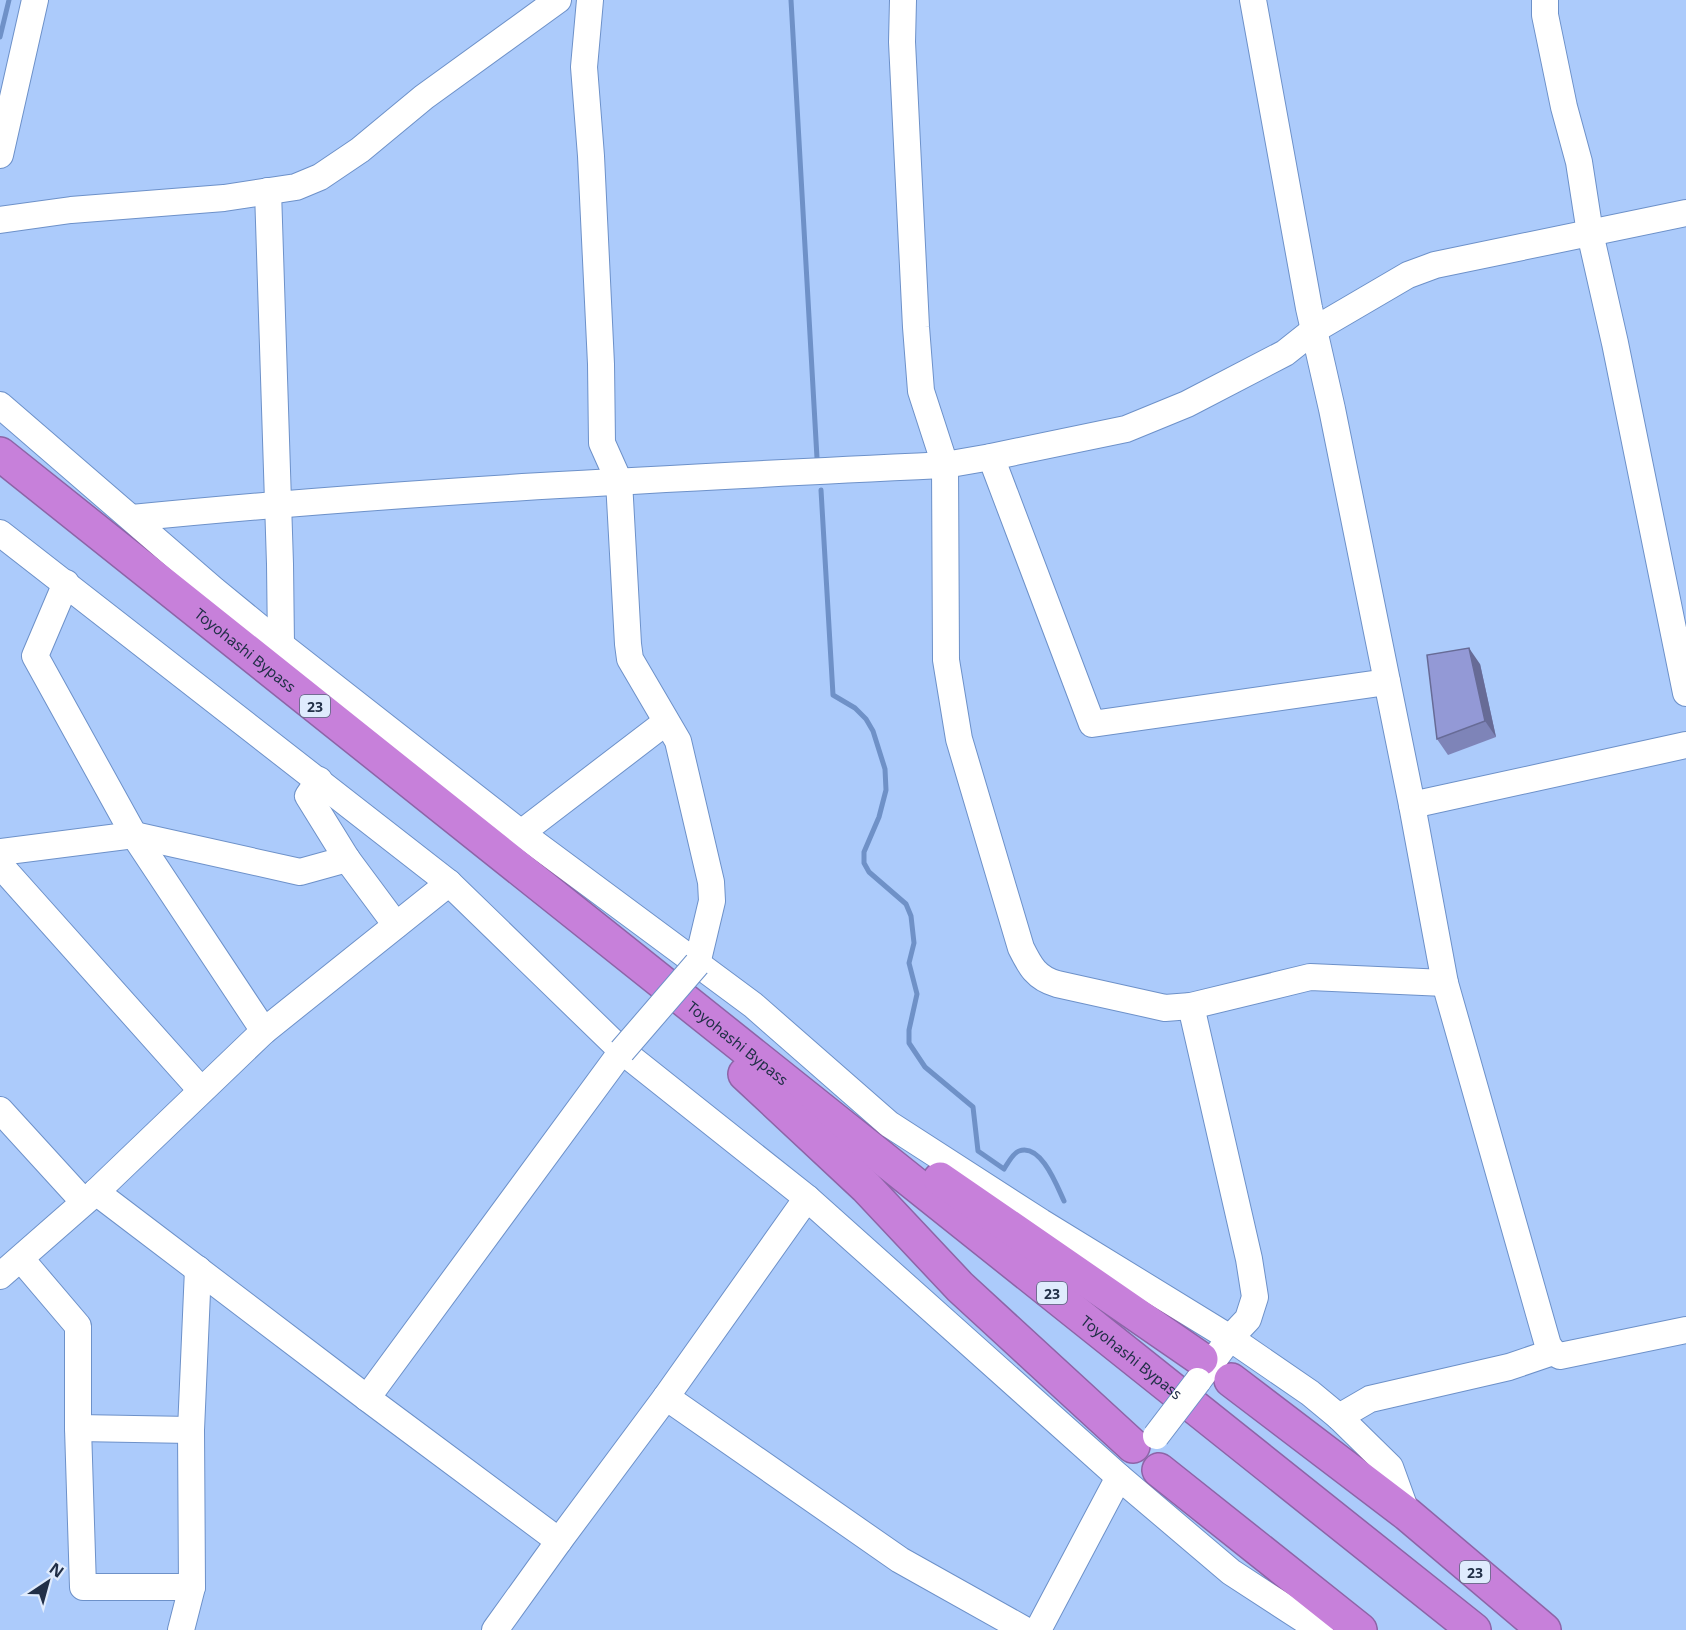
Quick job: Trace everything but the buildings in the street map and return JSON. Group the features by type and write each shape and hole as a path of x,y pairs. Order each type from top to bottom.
{"highway":[{"name":"Toyohashi Bypass","path":"0,454 1474,1630"},
{"name":"23","path":"629,957 688,1025 767,1094 866,1187 960,1287 1145,1441"},
{"name":"23","path":"737,1042 903,1153 1200,1370"},
{"name":"23","path":"1231,1380 1407,1514 1544,1630"},
{"path":"1159,1470 1360,1630"}],"street":[{"path":"0,155 34,0"},
{"path":"0,220 71,210 224,198 296,187 328,171 360,150 424,97 558,0"},
{"path":"367,1398 622,1051 697,964 712,902 711,882 678,741 630,659 619,481 602,443 592,179 584,67 590,0"},
{"path":"903,0 902,42 915,315 921,392 945,465 946,660 959,739 1022,948 1031,968 1048,981 1164,1008 1191,1006 1310,977 1445,984"},
{"path":"1253,0 1314,330 1412,805 1445,984 1548,1345 1560,1356 1686,1330"},
{"path":"1550,5 1564,107 1579,162 1590,233 1615,343 1686,693"},
{"path":"268,191 281,645"},
{"path":"132,518 278,503 619,481 945,465 991,457 1126,429 1187,404 1285,353 1314,330 1408,275 1435,265 1686,213"},
{"path":"0,405 281,645 521,833 753,1005 889,1124 1041,1222 1230,1338 1310,1393 1339,1417 1390,1467 1407,1514"},
{"path":"991,457 1092,724 1387,682"},
{"path":"0,533 449,883 622,1051 807,1198 1121,1478 1231,1572 1320,1630"},
{"path":"66,583 35,656 134,835 264,1031"},
{"path":"521,833 666,722"},
{"path":"1412,805 1686,745"},
{"path":"319,780 308,796 347,859 396,926"},
{"path":"0,852 134,835 300,872 347,859"},
{"path":"0,865 201,1090"},
{"path":"0,1276 90,1197 264,1031 449,883"},
{"path":"1038,1630 1121,1478 1145,1441 1200,1370 1248,1319 1255,1297 1249,1259 1191,1006"},
{"path":"0,1110 90,1197 198,1269 559,1541"},
{"path":"495,1630 666,1397 807,1198"},
{"path":"21,1259 78,1326 78,1428 83,1587 192,1587"},
{"path":"181,1630 192,1587 191,1430 198,1269"},
{"path":"1339,1417 1370,1399 1509,1367 1553,1352"},
{"path":"666,1397 900,1560 1025,1630"},
{"path":"78,1428 191,1430"}],"waterway":[{"path":"0,37 9,0"},
{"path":"791,0 817,458"},
{"path":"821,490 833,695 855,708 866,719 873,731 885,769 886,790 879,817 864,852 864,863 869,872 906,904 911,916 914,943 909,963 917,994 909,1030 909,1043 925,1067 973,1107 978,1151 1004,1169 1017,1152 1027,1150 1034,1153 1047,1167 1064,1201"}]}
